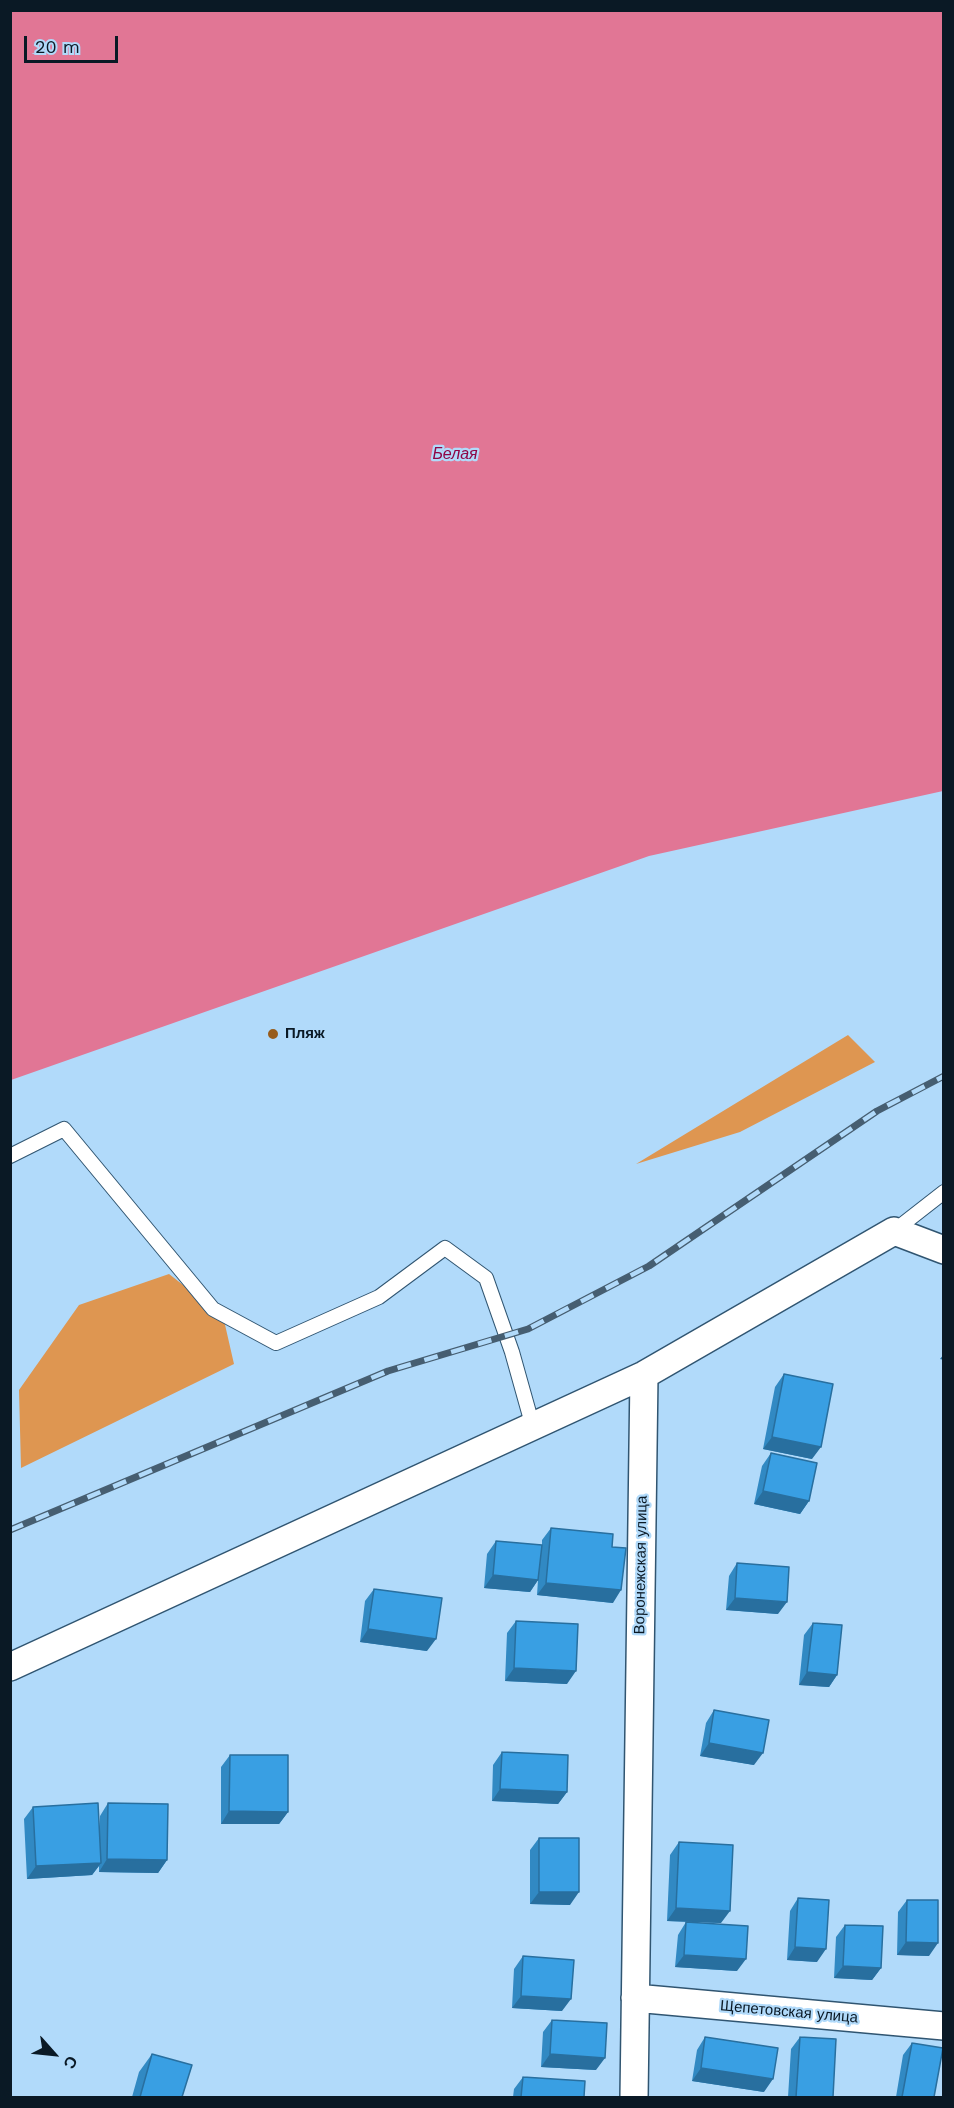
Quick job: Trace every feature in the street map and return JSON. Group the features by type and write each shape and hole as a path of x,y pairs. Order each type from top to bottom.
{"street":[{"path":"10,1666 644,1375 894,1231 944,1250"},
{"name":"Воронежская улица","path":"634,2097 644,1375"},
{"name":"Щепетовская улица","path":"635,1998 944,2025"}],"lane":[{"path":"10,1156 64,1129 213,1309 276,1343 379,1297 445,1248 486,1278 512,1352 532,1427"},
{"path":"894,1231 944,1192"}],"shaded area":[{"path":"848,1035 875,1062 740,1132 636,1164"},
{"path":"169,1274 223,1316 234,1364 21,1468 19,1390 79,1305"}],"water":[{"name":"Белая","path":"10,11 943,11 943,791 649,856 11,1080"}],"building":[{"path":"784,1374 833,1384 821,1447 772,1437"},
{"path":"771,1453 817,1463 809,1501 763,1491"},
{"path":"551,1528 613,1534 612,1547 626,1548 621,1590 546,1583"},
{"path":"496,1541 542,1545 538,1580 493,1575"},
{"path":"737,1563 789,1567 787,1602 735,1598"},
{"path":"374,1589 442,1598 436,1639 368,1629"},
{"path":"516,1621 578,1624 576,1671 514,1668"},
{"path":"813,1623 842,1625 837,1675 807,1672"},
{"path":"714,1710 769,1720 763,1753 709,1743"},
{"path":"502,1752 568,1755 567,1792 500,1789"},
{"path":"230,1755 288,1755 288,1812 229,1811"},
{"path":"98,1803 101,1863 36,1866 33,1807"},
{"path":"108,1803 168,1804 167,1860 107,1859"},
{"path":"539,1838 579,1838 579,1892 539,1892"},
{"path":"679,1842 733,1845 730,1911 676,1908"},
{"path":"798,1898 829,1900 826,1949 795,1947"},
{"path":"907,1900 938,1900 938,1943 906,1942"},
{"path":"686,1922 748,1926 746,1959 684,1955"},
{"path":"845,1925 883,1926 881,1968 843,1966"},
{"path":"523,1956 574,1960 571,1999 521,1996"},
{"path":"552,2020 607,2023 605,2058 550,2054"},
{"path":"705,2037 778,2048 773,2079 701,2068"},
{"path":"800,2037 836,2039 833,2097 796,2097"},
{"path":"912,2043 943,2048 934,2097 902,2097"},
{"path":"152,2054 192,2065 182,2097 140,2097"},
{"path":"523,2077 585,2081 584,2097 521,2097"}],"railway":[{"path":"10,1530 388,1371 528,1329 649,1266 877,1111 944,1076"}],"place":[{"name":"Пляж","path":"273,1034"}]}
